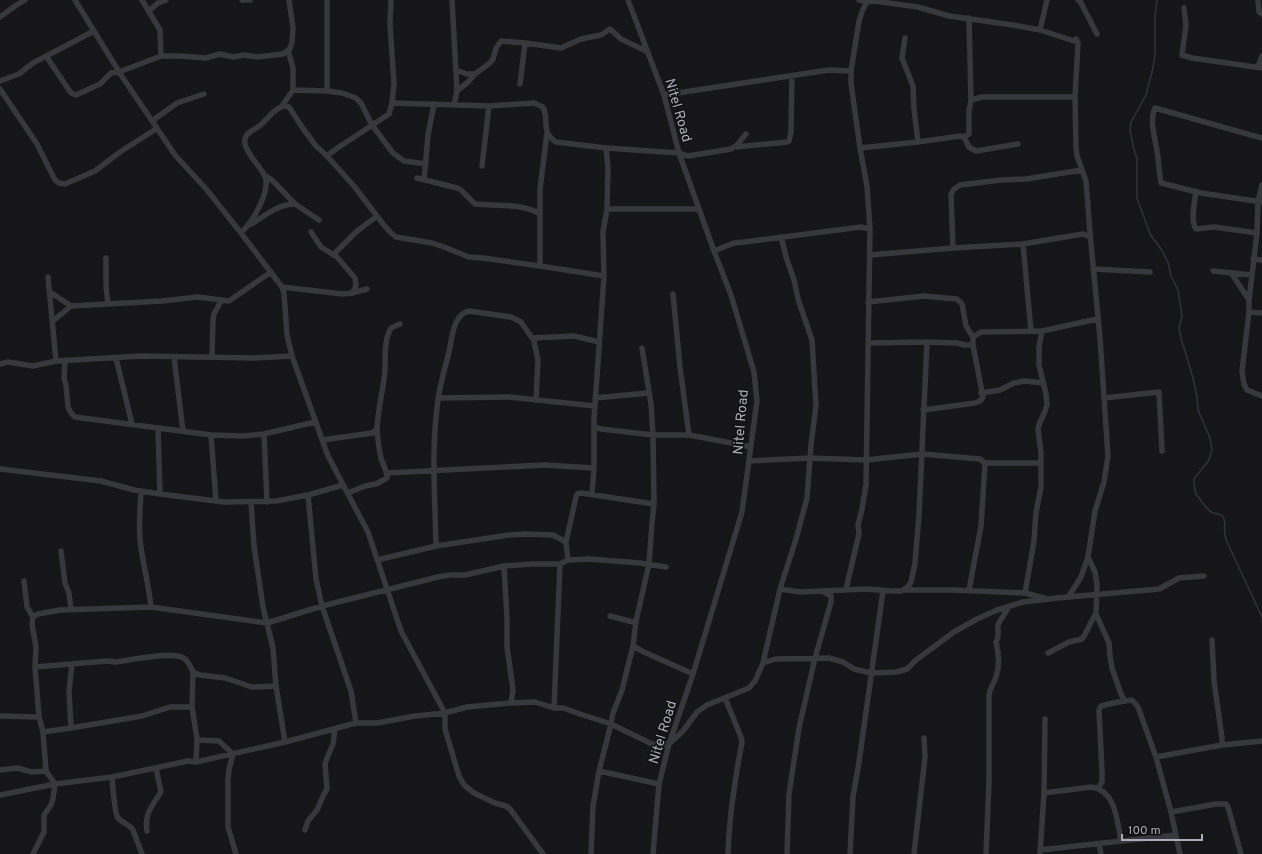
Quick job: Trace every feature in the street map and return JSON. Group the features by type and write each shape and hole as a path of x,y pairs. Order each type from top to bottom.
{"street":[{"path":"11,0 15,6"},
{"path":"0,17 25,0"},
{"path":"75,0 119,72 156,128 180,161 207,190 282,287 292,356 315,422 328,456 368,532 402,633 445,713 445,729 459,776 464,785 474,793 495,803 506,806 543,854"},
{"path":"142,0 160,30 161,56"},
{"path":"149,11 158,3 166,0"},
{"path":"242,0 250,0"},
{"path":"46,56 71,93 76,95 100,84 111,74 161,56 206,58 220,54 233,57 244,55 257,57 283,54 288,50 292,42 289,0"},
{"path":"326,0 327,91"},
{"path":"327,156 389,114 394,84 390,24 391,0"},
{"path":"452,0 457,91 454,105"},
{"name":"Nitel Road","path":"628,0 664,95 680,153 731,295 754,372 757,401 742,512 693,674 669,744 659,784 652,854"},
{"path":"859,0 918,7 949,16 1040,30 1074,41 1076,40 1078,43 1075,96 1076,147 1077,156 1086,181 1097,319 1100,338 1108,456 1104,482 1095,511 1088,557 1081,578 1069,596"},
{"path":"918,7 920,0"},
{"path":"1040,30 1047,0"},
{"path":"1078,0 1080,1 1097,34"},
{"path":"1258,0 1259,12 1262,14"},
{"path":"846,589 859,534 858,526 866,485 870,221 867,186 851,83 851,71 859,21 867,2"},
{"path":"1184,8 1186,25 1182,54 1192,58 1260,67 1262,56"},
{"path":"860,148 960,136 964,137 969,134 969,111 972,100 969,18"},
{"path":"457,91 475,74 490,63 496,48 501,41 561,48 581,39 601,35 610,29 621,39 648,52"},
{"path":"0,81 19,74 33,63 94,31"},
{"path":"905,38 903,61 913,86 918,142"},
{"path":"520,84 525,43"},
{"path":"288,50 293,68 293,90 282,106 245,137 244,144 264,174 272,180 295,204 319,220"},
{"path":"456,70 467,74 475,74"},
{"path":"664,95 830,70 851,71"},
{"path":"547,133 550,138 556,142 606,148 680,153 688,156 734,147 787,142 789,141 791,132 792,76"},
{"path":"0,89 37,144 55,180 59,183 65,184 96,171 120,152 156,128"},
{"path":"293,90 327,91 356,98 361,103 372,125 393,153 404,160 426,164"},
{"path":"152,121 177,103 204,94"},
{"path":"972,100 982,97 1075,96"},
{"path":"392,103 489,106 534,103 544,107 547,114 547,133 540,189 540,266"},
{"path":"424,180 428,136 434,104"},
{"path":"282,106 289,107 312,141 354,186 376,216 396,237 438,245 470,257 604,276"},
{"path":"482,166 489,106"},
{"path":"1260,202 1201,193 1161,183 1152,129 1152,114 1155,108 1262,138"},
{"path":"734,147 746,134"},
{"path":"964,137 969,147 976,151 1018,144"},
{"path":"592,494 595,398 604,276 603,232 608,209 608,168 606,148"},
{"path":"953,248 951,194 954,189 960,185 1001,180 1026,179 1082,170"},
{"path":"249,225 261,204 266,185 264,174"},
{"path":"416,178 457,188 476,204 524,208 533,210 540,214"},
{"path":"1262,185 1248,300 1249,312 1242,371 1244,384 1247,390 1262,396"},
{"path":"1196,191 1193,215 1194,226 1196,229 1214,227 1257,233"},
{"path":"241,233 249,225 277,208 295,204"},
{"path":"608,209 699,209"},
{"path":"333,255 356,232 376,216"},
{"path":"861,227 870,221"},
{"path":"714,251 734,243 776,237 780,238 861,227 870,229"},
{"path":"311,232 320,247 333,255 355,278 356,286 352,293"},
{"path":"870,256 953,248 1023,244 1083,234 1090,237"},
{"path":"0,795 55,784 112,777 188,761 196,762 285,742 356,723 378,723 415,716 445,713 467,707 511,702 535,702 554,708 563,708 611,724 652,744 669,744 684,731 697,712 706,705 748,688 755,681 763,663 780,589 807,498 816,406 812,340 798,299 782,240 780,238"},
{"path":"1023,244 1031,331"},
{"path":"106,258 106,287 108,303"},
{"path":"1253,259 1262,260"},
{"path":"1093,269 1150,272"},
{"path":"1213,271 1252,275"},
{"path":"53,321 71,306 162,301 198,297 229,301 271,272"},
{"path":"1232,274 1248,300"},
{"path":"48,277 56,361"},
{"path":"282,287 331,294 352,293 367,289"},
{"path":"50,292 71,306"},
{"path":"673,294 680,367 689,435"},
{"path":"868,302 924,296 957,299 962,304 966,326 973,337 981,393 983,397 980,401 975,403 923,410"},
{"path":"212,357 213,319 216,308 221,300"},
{"path":"436,546 434,471 438,398 454,327 460,316 465,312 470,311 511,317 521,322 532,338 574,336 599,342"},
{"path":"1249,312 1262,314"},
{"path":"973,337 981,332 1042,331 1097,319"},
{"path":"348,493 365,486 376,484 387,478 387,473 380,457 377,429 385,371 385,352 388,338 392,328 400,324"},
{"path":"1025,593 1034,542 1036,512 1041,487 1041,463 1038,429 1047,405 1039,364 1039,347 1042,331"},
{"path":"536,338 534,342 538,360 536,400"},
{"path":"868,343 927,342 957,343 965,345 973,344"},
{"path":"901,591 908,587 911,582 915,562 919,515 927,342"},
{"path":"591,854 593,806 599,771 613,714 622,690 636,634 636,621 649,564 654,504 653,435 651,404 648,393 642,348"},
{"path":"0,364 8,362 25,366 33,366 65,360 142,356 292,356"},
{"path":"174,357 183,431"},
{"path":"116,358 132,424"},
{"path":"65,360 64,378 68,407 70,413 79,418 210,435 243,436 264,434 315,422"},
{"path":"981,393 1000,390 1026,381 1043,383"},
{"path":"1104,398 1159,392 1162,451"},
{"path":"595,398 648,393"},
{"path":"438,398 509,397 595,406"},
{"path":"594,425 601,430 653,435 689,435 751,447"},
{"path":"158,428 160,494"},
{"path":"322,440 372,433 377,429"},
{"path":"264,434 267,502"},
{"path":"210,435 216,500"},
{"path":"749,461 810,458 866,460 922,454 980,459 985,463 1041,463"},
{"path":"969,590 981,526 985,463"},
{"path":"387,473 545,465 594,468"},
{"path":"0,469 101,481 141,491 224,502 267,502 285,500 343,485"},
{"path":"141,491 139,519 140,536 151,607"},
{"path":"568,560 566,542 577,494 592,494 654,504"},
{"path":"308,495 316,579 322,606 351,691 356,723"},
{"path":"251,502 254,546 266,623 273,648 276,686 285,742"},
{"path":"377,560 436,546 525,534 553,536 566,542"},
{"path":"61,551 65,583 69,593 71,609"},
{"path":"1088,557 1097,584 1096,614 1109,643 1112,668 1125,701"},
{"path":"33,617 45,612 71,609 151,607 266,623 322,606 445,575 465,575 504,566 560,564 568,560 589,559 649,564 666,567"},
{"path":"554,708 560,564"},
{"path":"504,566 508,647 513,690 511,702"},
{"path":"763,663 775,659 829,658 843,662 854,669 871,673 897,672 906,669 954,632 976,619 997,610 1023,602 1069,596 1160,589 1179,578 1204,576"},
{"path":"24,581 27,607 33,617 32,624 36,647 35,667 39,717 43,732 46,771 55,784 53,799 44,815 44,832 33,854"},
{"path":"780,589 800,592 824,592 846,589 883,591 969,590 1025,593 1048,599"},
{"path":"850,854 853,797 883,591"},
{"path":"787,854 788,794 799,728 815,658 831,602 831,596 824,592"},
{"path":"986,854 989,695 990,688 996,678 999,660 999,653 996,644 998,638 998,627 1008,607"},
{"path":"1048,653 1069,642 1082,639 1088,630 1090,622 1096,614"},
{"path":"610,616 633,622 636,621"},
{"path":"1212,640 1214,681 1222,746"},
{"path":"633,646 693,674"},
{"path":"35,667 107,660 116,662 170,655 186,659 193,672 192,707 197,739 196,762"},
{"path":"71,728 69,691 72,664"},
{"path":"193,672 200,675 225,678 252,687 276,686"},
{"path":"725,698 741,736 742,742 733,789 728,838 728,854"},
{"path":"1098,788 1102,782 1101,706 1131,700 1136,704 1156,757 1171,812 1180,854"},
{"path":"43,732 142,716 170,707 192,707"},
{"path":"0,716 39,717"},
{"path":"1045,719 1044,793 1040,852 1121,841 1176,836"},
{"path":"306,830 308,822 317,810 327,789 325,764 326,758 333,744 335,729"},
{"path":"914,854 925,757 924,738"},
{"path":"197,739 219,741 233,754"},
{"path":"1156,757 1262,741"},
{"path":"233,754 228,780 228,827 236,854"},
{"path":"0,770 17,768 32,772 46,771"},
{"path":"147,831 146,824 148,812 161,792 156,768"},
{"path":"599,771 659,784"},
{"path":"112,777 116,814 120,820 131,826 142,854"},
{"path":"1044,793 1091,786 1098,788 1111,800 1121,841"},
{"path":"1171,812 1216,804 1226,804 1241,854"},
{"path":"1099,844 1101,854"}],"waterway":[{"path":"1157,0 1155,16 1155,55 1153,68 1146,95 1131,122 1130,130 1137,159 1137,198 1150,234 1168,262 1171,276 1178,290 1182,316 1179,328 1181,338 1193,378 1198,410 1210,438 1212,449 1209,460 1194,479 1196,494 1212,513 1221,515 1223,518 1227,542 1262,617"}]}
